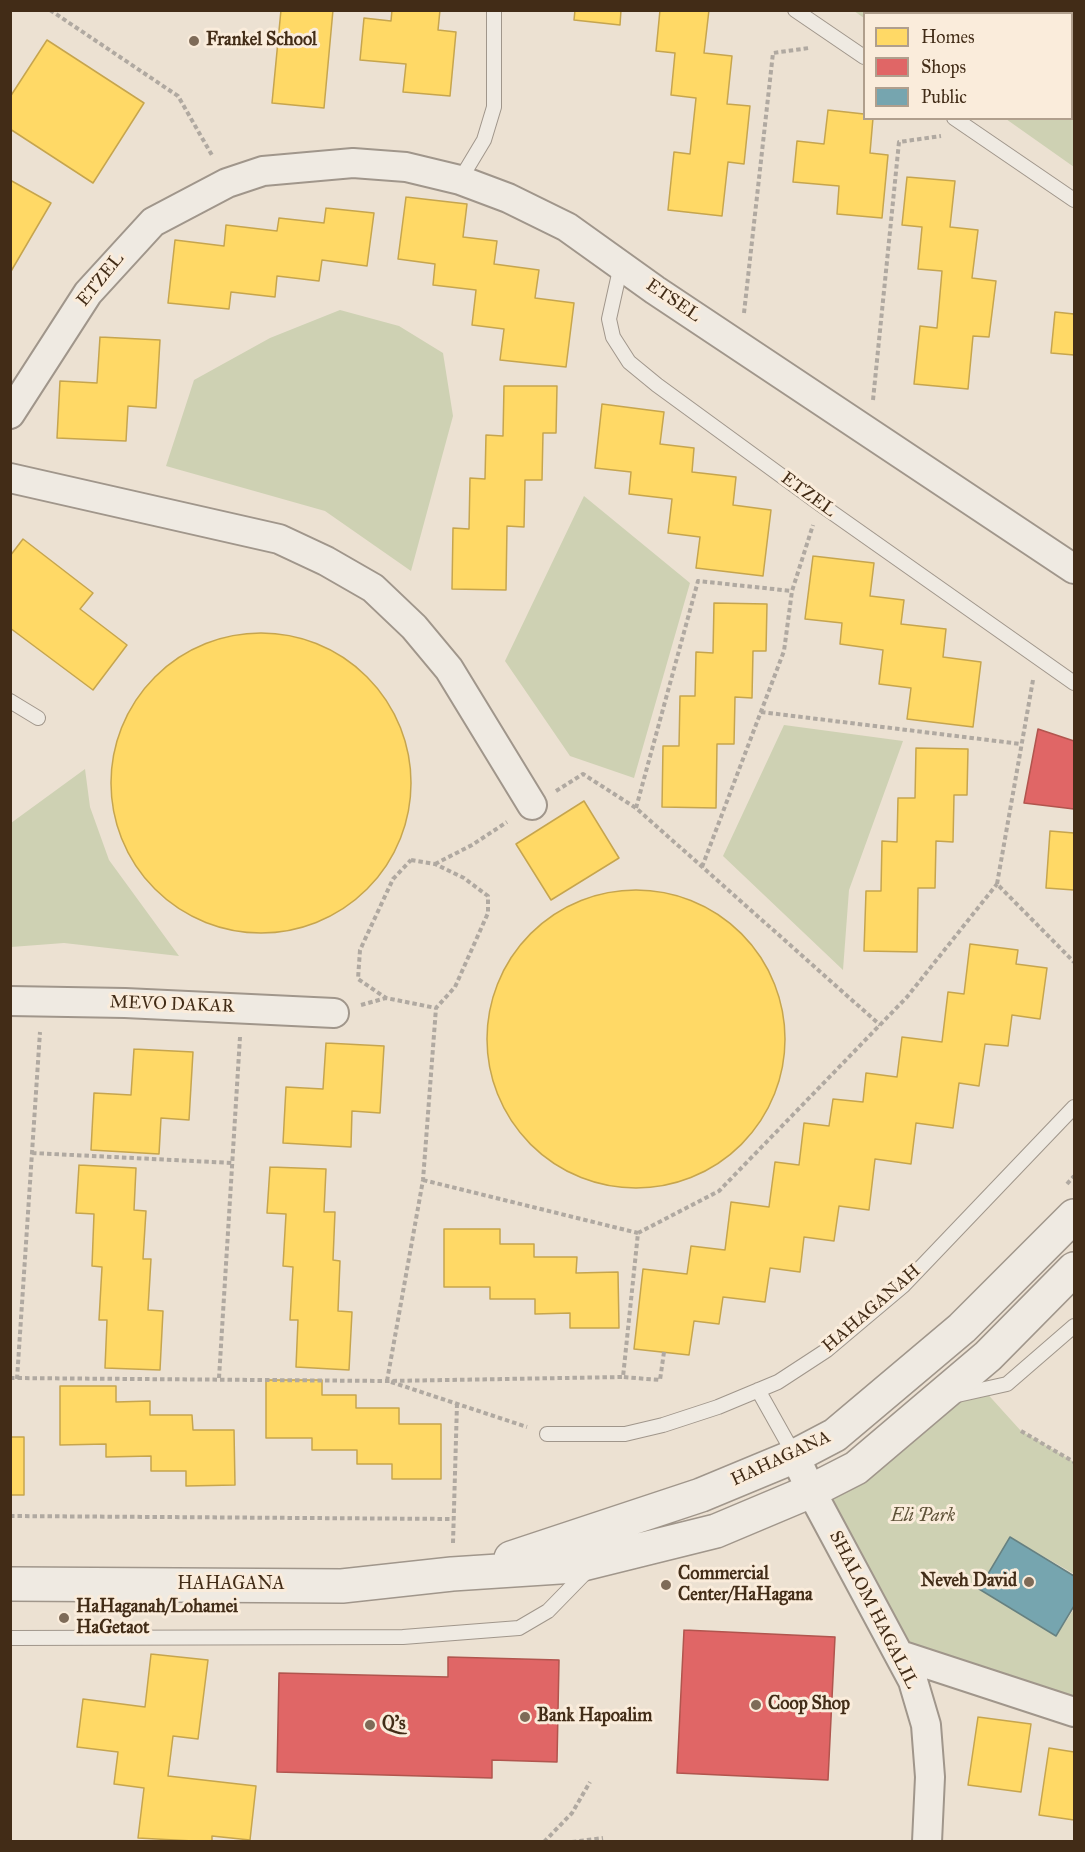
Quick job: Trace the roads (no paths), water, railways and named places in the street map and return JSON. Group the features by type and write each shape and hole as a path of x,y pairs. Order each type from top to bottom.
{"street":[{"name":"ETSEL","path":"227,183 263,171 352,163 406,167 460,180 508,198 567,227 741,347 1074,569"},
{"name":"ETZEL","path":"10,414 88,293 118,258 153,222 227,183"},
{"path":"10,478 279,539 326,561 373,588 414,627 449,669 532,805"},
{"name":"MEVO DAKAR","path":"10,1001 334,1013"},
{"name":"HAHAGANA","path":"452,1574 510,1558 701,1495 795,1456 835,1435 962,1328 1074,1216"},
{"name":"HAHAGANA","path":"10,1584 342,1586 452,1574 575,1566 716,1531 811,1491 856,1468 988,1356 1074,1269"},
{"name":"SHALOM HAGALIL","path":"795,1456 811,1491 913,1681 926,1725 930,1777 927,1842"},
{"path":"900,1655 1074,1712"}],"lane":[{"path":"460,180 484,140 494,107 495,10"},
{"path":"795,10 863,56"},
{"path":"957,120 1074,200"},
{"name":"ETZEL","path":"621,265 609,319 613,337 629,362 657,386 820,504 1074,683"},
{"path":"10,701 39,718"},
{"name":"HAHAGANAH","path":"547,1434 626,1434 663,1425 778,1382 827,1350 903,1286 1074,1107"},
{"path":"937,1400 1007,1384 1074,1326"},
{"path":"758,1390 795,1456"},
{"path":"10,1638 403,1637 519,1628 548,1611 598,1560"}],"place":[{"name":"Frankel School","path":"194,41"},
{"name":"Neveh David","path":"1029,1582"},
{"name":"Commercial Center/HaHagana","path":"666,1585"},
{"name":"HaHaganah/Lohamei HaGetaot","path":"64,1618"},
{"name":"Coop Shop","path":"756,1705"},
{"name":"Bank Hapoalim","path":"525,1717"},
{"name":"Q's","path":"370,1725"}],"park label":[{"name":"Eli Park","path":"923,1517"}]}
